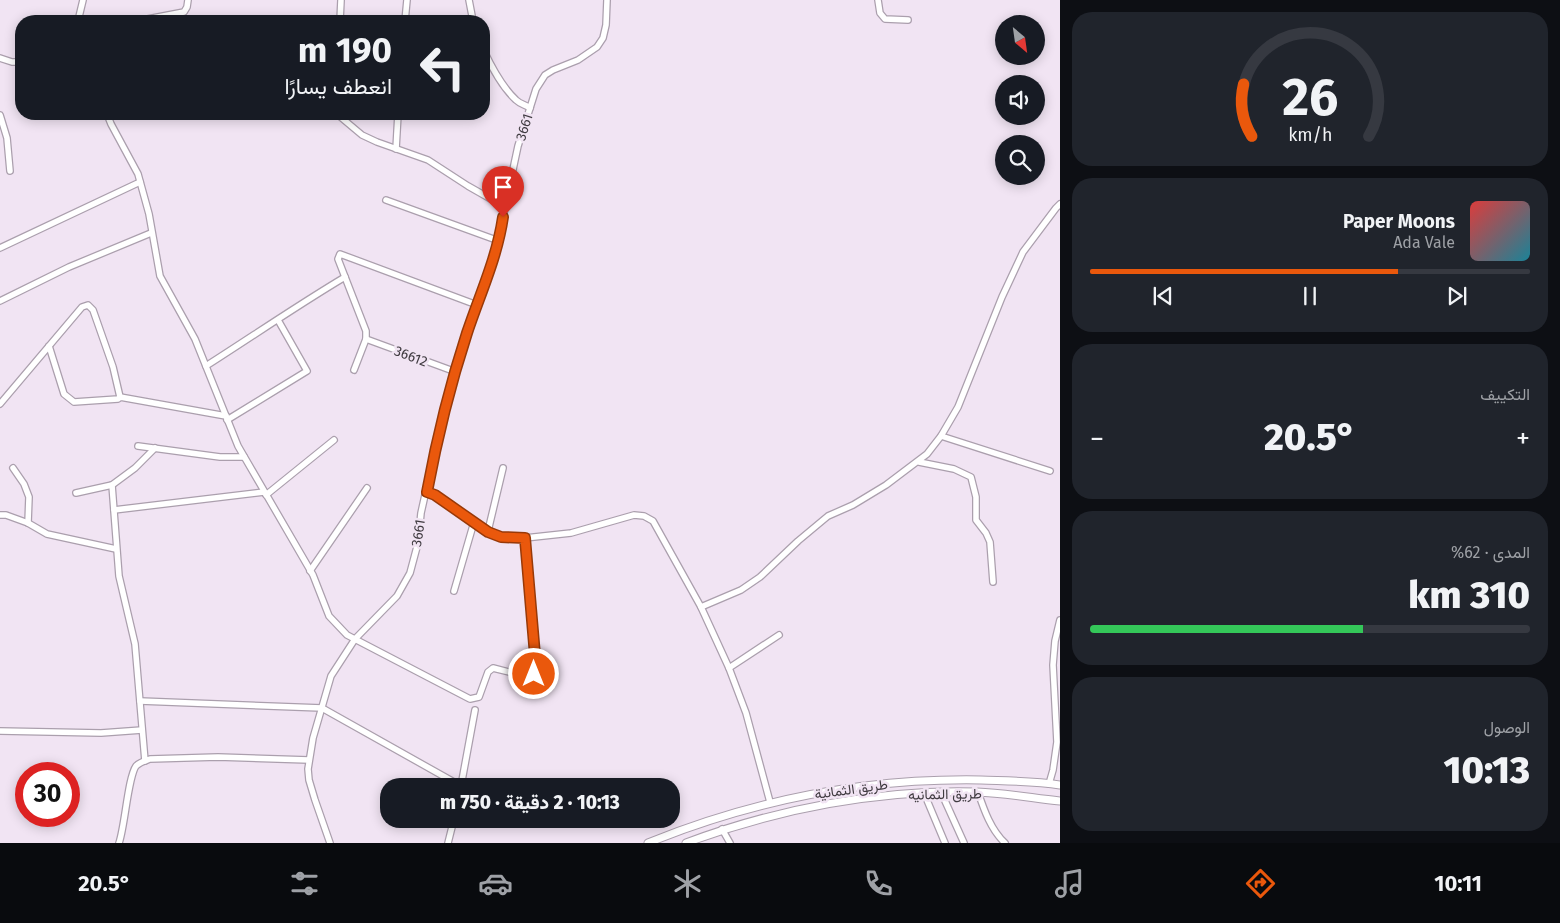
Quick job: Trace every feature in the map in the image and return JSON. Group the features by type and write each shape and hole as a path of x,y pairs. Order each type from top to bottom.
{"street":[{"path":"79,15 83,0"},
{"path":"168,15 184,12 188,0"},
{"path":"340,15 341,0"},
{"path":"406,15 407,0"},
{"path":"469,0 472,15"},
{"name":"3661","path":"330,843 309,780 309,760 331,676 355,639 390,603 406,580 418,543 421,513 444,410 500,241 518,146 536,89 544,75 578,60 597,47 603,38 606,25 607,0"},
{"path":"878,0 880,12 885,20 908,20"},
{"path":"0,58 15,62"},
{"path":"490,64 518,102 530,108"},
{"path":"0,116 7,138 10,171"},
{"path":"109,120 132,161 140,182 149,214 160,276 166,290 185,319 244,457 310,571 329,616 347,635 470,700 479,697 488,672 493,668 529,677 532,676 536,667 525,538"},
{"path":"344,120 362,135 428,160 505,207"},
{"path":"396,149 398,120"},
{"path":"0,248 140,182"},
{"path":"386,200 500,241"},
{"path":"701,607 748,586 828,516 853,505 919,462 941,436 958,407 1022,252 1060,204"},
{"path":"0,301 69,267 151,233"},
{"path":"354,370 366,338 366,331 338,258 340,254 478,304"},
{"path":"206,366 298,305 346,277"},
{"path":"0,404 82,307 88,305 93,310 113,367 120,397"},
{"path":"49,346 64,394 74,402 111,400 120,397 226,418 306,371 278,320"},
{"name":"36612","path":"366,338 456,372"},
{"path":"941,436 1050,471"},
{"path":"114,510 265,493 334,440"},
{"path":"138,446 220,457 244,457"},
{"path":"76,493 112,485 135,468 155,448"},
{"path":"919,462 954,469 971,477 977,505 976,520 990,542 993,582"},
{"path":"13,468 24,484 29,497 28,523"},
{"path":"488,532 503,468"},
{"path":"112,485 119,576 134,644 145,760"},
{"path":"310,571 367,488"},
{"path":"427,492 435,495 488,532 501,537 525,538 571,532 634,515 644,516 654,521 701,607 729,668 746,713 770,802"},
{"path":"0,516 6,514 28,523 47,534 116,549"},
{"path":"454,590 474,522"},
{"path":"1049,784 1057,742 1053,680 1055,641 1060,620"},
{"path":"729,668 779,635"},
{"path":"140,701 322,708 447,778"},
{"path":"462,778 475,710"},
{"path":"0,731 101,733 142,730"},
{"path":"120,843 135,767 145,760 218,757 309,760"},
{"name":"طريق الثمانية","path":"648,843 716,818 770,802 867,785 938,780 1060,785"},
{"path":"941,792 964,843"},
{"name":"طريق الثمانيه","path":"686,843 722,829 763,817 857,799 941,792 978,792 1060,801"},
{"path":"978,792 984,811 994,829 1006,843"},
{"path":"924,793 945,843"},
{"path":"448,843 452,828"},
{"path":"722,829 730,843"}],"route":[{"path":"503,217 500,241 467,333 444,410 427,492 435,495 488,532 501,537 525,538 536,667 534,674"}]}
